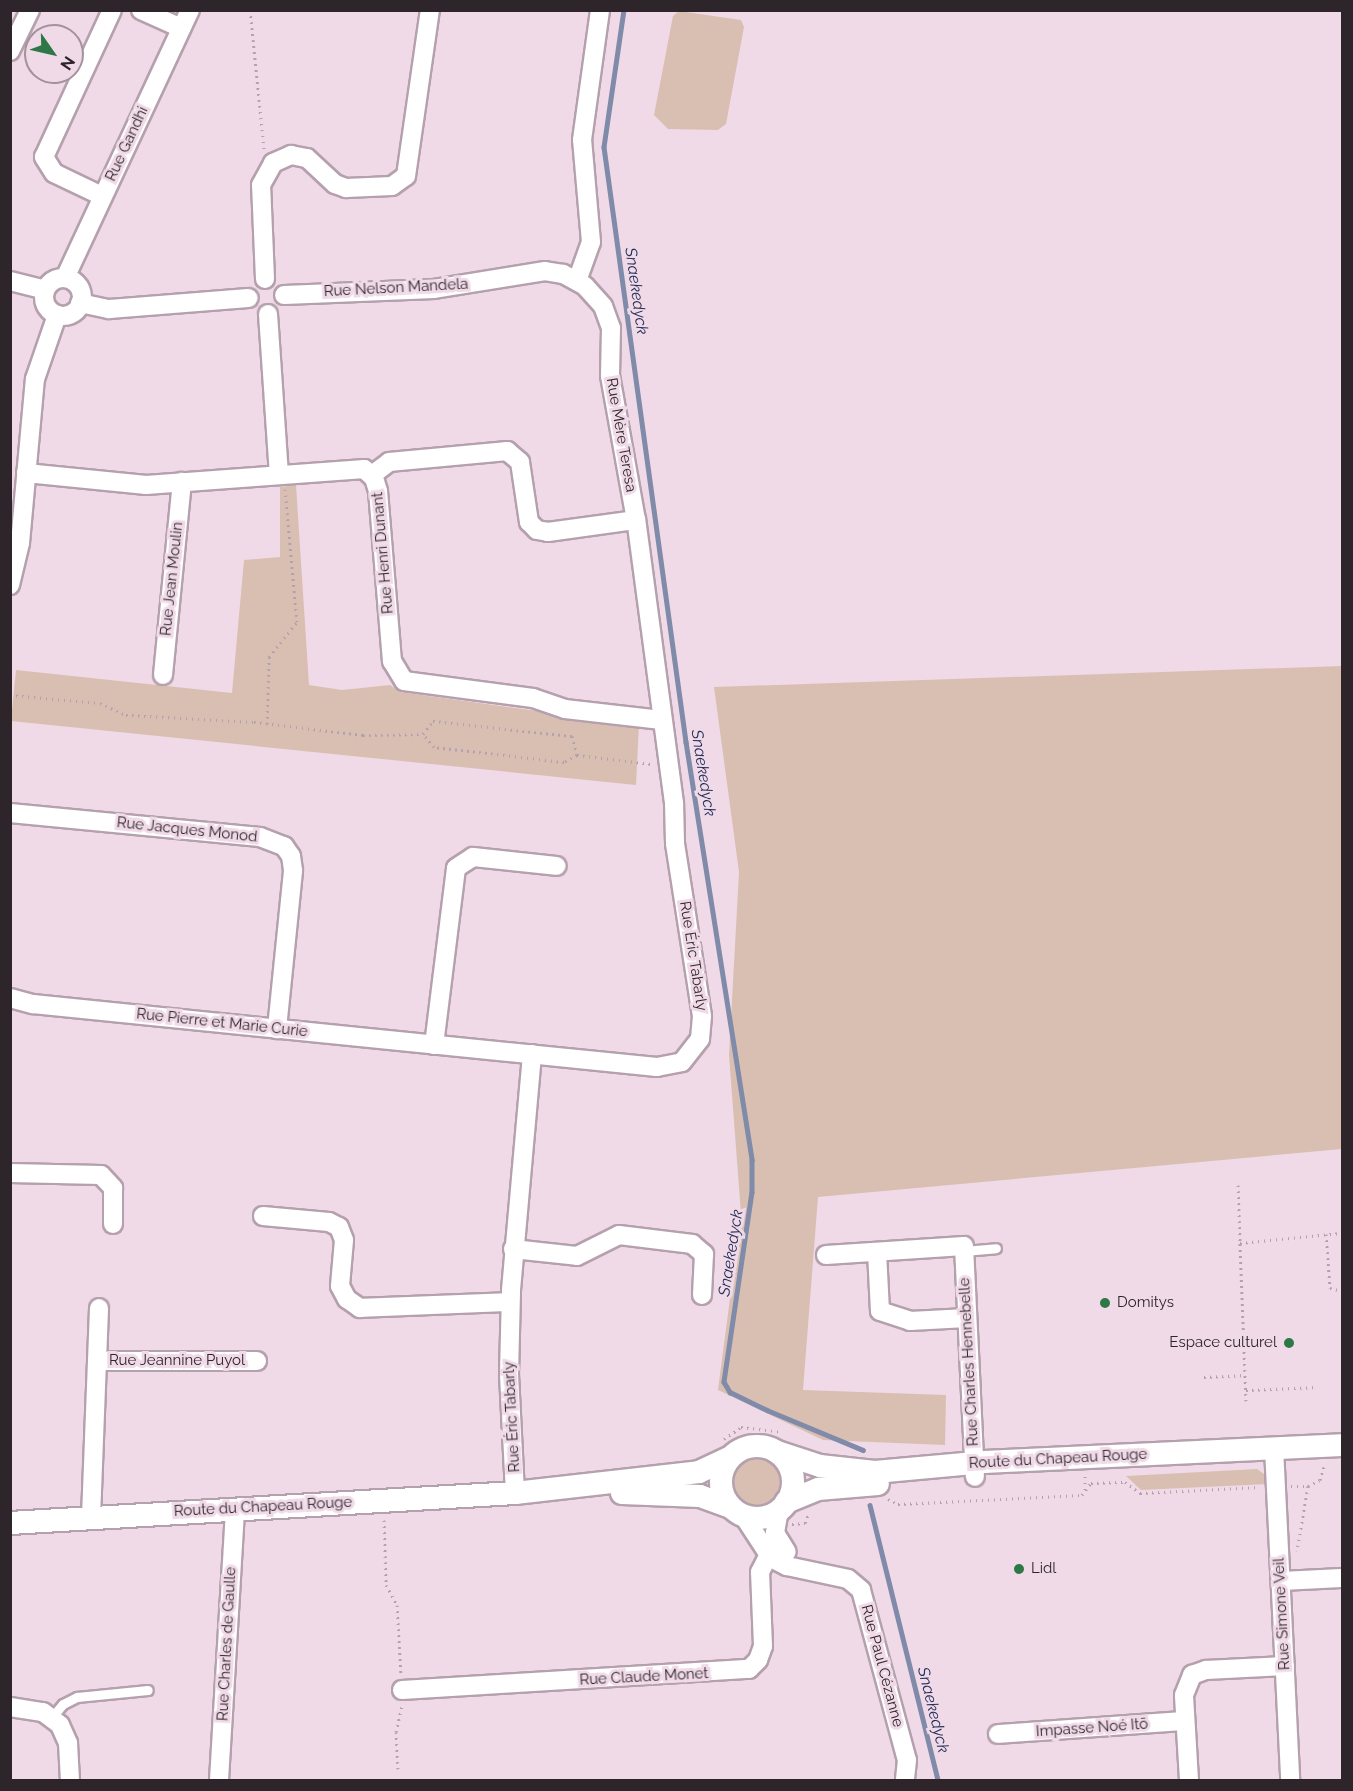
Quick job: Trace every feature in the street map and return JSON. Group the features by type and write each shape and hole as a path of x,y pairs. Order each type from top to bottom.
{"street":[{"path":"10,51 30,10"},
{"path":"102,196 54,173 44,157 112,10"},
{"path":"141,10 181,28"},
{"name":"Rue Gandhi","path":"65,278 190,10"},
{"path":"266,279 261,185 273,163 291,155 302,156 316,165 335,184 346,188 392,186 404,179 408,171 417,81 425,53 429,10"},
{"path":"577,281 591,242 582,147 600,10"},
{"name":"Rue Nelson Mandela","path":"284,295 434,289 538,272 557,272 577,281"},
{"path":"65,278 78,287 81,303 73,313 57,315 46,306 45,290 53,281 65,278"},
{"path":"266,279 278,283 284,295 282,306 268,314 256,310 249,298 254,284 266,279"},
{"path":"10,281 45,290"},
{"name":"Rue Mère Teresa","path":"577,281 598,298 609,323 610,376 636,520 668,766"},
{"path":"81,303 109,309 249,298"},
{"path":"268,314 282,473"},
{"path":"10,585 19,549 35,378 57,315"},
{"path":"372,475 389,462 507,451 520,462 530,522 537,530 548,532 636,520"},
{"name":"Rue Henri Dunant","path":"26,473 138,485 254,479 282,473 361,468 372,475 378,491 392,661 404,681 419,686 532,698 565,709 661,720"},
{"name":"Rue Jean Moulin","path":"163,675 182,482"},
{"name":"Rue Éric Tabarly","path":"434,1046 664,1067 682,1062 697,1045 702,1016 675,843 674,803 668,766"},
{"name":"Rue Jacques Monod","path":"10,813 260,837 284,846 291,856 293,871 277,1029"},
{"path":"434,1046 456,868 473,857 557,866"},
{"name":"Rue Pierre et Marie Curie","path":"10,998 33,1004 434,1046"},
{"name":"Rue Éric Tabarly","path":"515,1493 509,1374 510,1302 532,1054"},
{"path":"10,1173 101,1175 113,1188 113,1224"},
{"path":"263,1216 329,1222 339,1227 344,1240 341,1290 360,1308 510,1302"},
{"path":"513,1249 578,1256 619,1235 692,1244 705,1254 702,1295"},
{"path":"826,1255 964,1248"},
{"name":"Rue Charles Hennebelle","path":"964,1248 974,1470"},
{"path":"877,1252 880,1311 910,1321 967,1318"},
{"name":"Rue Jeannine Puyol","path":"91,1517 99,1308"},
{"name":"Rue Jeannine Puyol","path":"97,1361 257,1361"},
{"name":"Route du Chapeau Rouge","path":"777,1452 810,1464 862,1472 974,1470 1274,1455 1342,1444"},
{"path":"751,1446 777,1452 792,1472 792,1489 778,1528 764,1517 737,1511 721,1481 729,1458 751,1446"},
{"name":"Route du Chapeau Rouge","path":"1274,1455 1342,1460"},
{"name":"Rue Simone Veil","path":"1274,1455 1290,1780"},
{"name":"Route du Chapeau Rouge","path":"10,1523 515,1493 699,1472 729,1458"},
{"name":"Route du Chapeau Rouge","path":"778,1528 821,1489 974,1470"},
{"name":"Route du Chapeau Rouge","path":"515,1493 662,1493 706,1497 737,1511"},
{"name":"Rue Charles de Gaulle","path":"219,1780 235,1508"},
{"name":"Rue Paul Cézanne","path":"737,1511 778,1528 794,1557 826,1573 852,1581 864,1599 907,1760 905,1780"},
{"name":"Rue Claude Monet","path":"402,1690 749,1669 762,1651 759,1578 778,1528"},
{"path":"1281,1581 1342,1578"},
{"path":"1189,1780 1185,1689 1196,1672 1285,1666"},
{"path":"10,1707 38,1710 52,1717 67,1737 70,1780"},
{"name":"Impasse Noé Itō","path":"998,1734 1185,1721"}],"lane":[{"path":"964,1248 996,1248"},
{"path":"52,1717 63,1704 76,1697 148,1690"}],"path":[{"path":"250,10 261,141 273,163"},
{"path":"267,724 269,657 297,622 282,473"},
{"path":"10,695 100,703 126,715 267,724 363,735 423,734 433,722 572,736 576,755"},
{"path":"423,734 434,747 564,762 576,755 668,766"},
{"path":"1238,1185 1246,1401"},
{"path":"1240,1243 1342,1233"},
{"path":"1326,1234 1330,1288 1342,1291"},
{"path":"1204,1377 1245,1375"},
{"path":"1246,1390 1318,1387"},
{"path":"882,1496 898,1504 1082,1495 1091,1483 1118,1482 1125,1482 1140,1493 1308,1486 1294,1567 1302,1580"},
{"path":"383,1501 386,1585 397,1605 402,1690 396,1732 398,1769"},
{"path":"778,1528 805,1523 811,1510"}],"shaded area":[{"path":"679,11 741,20 744,27 726,124 718,130 668,129 654,115 673,16"},
{"path":"296,485 309,685 342,690 390,685 400,692 639,725 636,785 11,721 16,670 232,693 244,560 280,557 280,487"},
{"path":"1342,666 1342,1149 818,1197 803,1390 946,1395 945,1445 823,1440 718,1390 741,1214 729,1055 739,872 714,687"},
{"path":"751,1457 761,1457 773,1464 780,1476 780,1486 773,1498 761,1505 751,1505 736,1494 732,1486 732,1476 743,1461"},
{"path":"1257,1469 1264,1474 1268,1484 1141,1490 1126,1476"}],"waterway":[{"name":"Snaekedyck","path":"624,10 604,147 686,742 752,1160 752,1192 724,1382 730,1392 863,1450"},
{"name":"Snaekedyck","path":"870,1505 938,1780"}],"place":[{"name":"Domitys","path":"1105,1303"},
{"name":"Espace culturel","path":"1289,1343"},
{"name":"Lidl","path":"1019,1569"}]}
